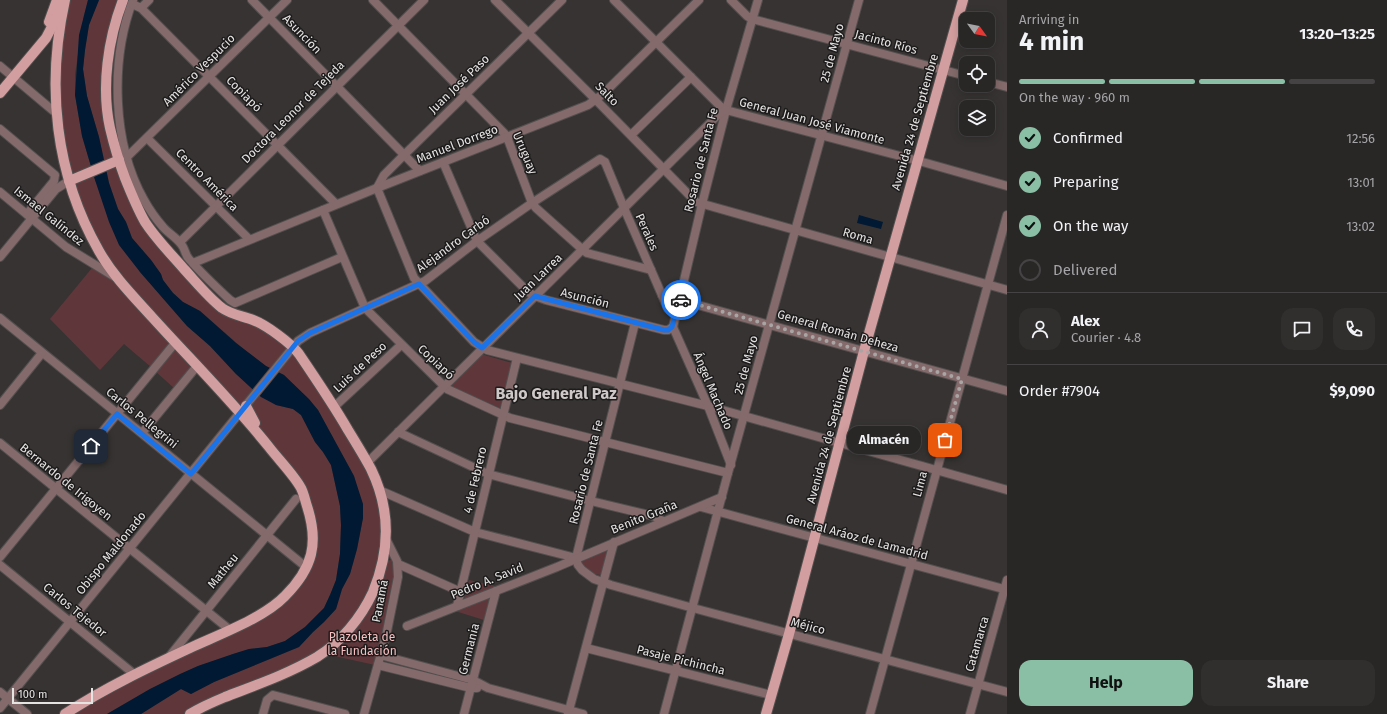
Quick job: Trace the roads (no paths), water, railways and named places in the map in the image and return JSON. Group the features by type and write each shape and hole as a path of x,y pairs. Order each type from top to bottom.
{"main road":[{"path":"13,77 46,29 57,0"},
{"path":"0,93 49,33 64,0"},
{"path":"64,0 56,46 55,88 62,152 72,180 80,212 106,263 123,284 197,366 246,406 264,441 298,484 311,518 314,537 311,555 306,567 297,583 280,601 230,630 134,674 90,698 65,714"},
{"name":"Avenida 24 de Septiembre","path":"766,714 815,538 864,351 919,161 962,0"},
{"path":"129,1 115,24 110,49 106,95 110,128 118,160 134,199 146,223 164,246 210,298 228,311 260,323 290,350 299,354 368,462 379,490 385,513 386,539 381,570 369,600 350,628 333,646 303,665 190,714"},
{"path":"72,180 118,160"}],"street":[{"path":"141,8 149,0"},
{"name":"Asunción","path":"252,0 420,171"},
{"name":"Américo Vespucio","path":"118,160 147,138 287,0"},
{"name":"Uruguay","path":"373,0 507,137 532,203 536,208 583,250 591,254 651,270"},
{"name":"Doctora Leonor de Tejeda","path":"180,242 424,0"},
{"name":"Salto","path":"494,0 631,135 693,200 702,204"},
{"name":"Juan José Paso","path":"377,188 384,175 562,0"},
{"path":"614,0 656,43 726,110"},
{"name":"Manuel Dorrego","path":"193,263 336,204 588,105 596,100 699,0"},
{"path":"730,0 746,16 752,19"},
{"name":"Rosario de Santa Fe","path":"672,327 726,110 758,0"},
{"name":"25 de Mayo","path":"664,714 729,469 859,0"},
{"name":"Copiapó","path":"129,1 141,8 336,204"},
{"name":"Jacinto Ríos","path":"752,19 959,74"},
{"path":"0,66 57,114"},
{"path":"631,135 691,77"},
{"path":"995,84 1007,87"},
{"name":"General Juan José Viamonte","path":"726,110 1007,186"},
{"name":"Juan Larrea","path":"368,462 443,386 583,250 663,168 718,115 726,110"},
{"path":"0,129 55,175 54,181 0,257"},
{"name":"Centro América","path":"147,138 249,239"},
{"name":"Alejandro Carbó","path":"246,406 290,350 303,337 419,284 532,203 600,159"},
{"name":"Perales","path":"600,159 605,162 668,309 675,313"},
{"path":"118,160 133,174 144,199 163,228 180,242 188,258 232,302 237,302 342,257"},
{"name":"Asunción","path":"443,162 477,241 528,292 535,296 664,330 668,330 672,327"},
{"path":"29,216 56,189 72,180"},
{"path":"377,188 414,278 474,342 482,348 708,406 1007,490"},
{"name":"Ismael Galíndez","path":"0,192 66,247 111,274 123,284"},
{"name":"Roma","path":"702,204 1007,290"},
{"name":"Copiapó","path":"323,210 365,308 443,386 504,416 606,442"},
{"name":"Lima","path":"870,714 1007,215"},
{"name":"General Román Deheza","path":"662,294 1007,391"},
{"name":"Carlos Pellegrini","path":"0,318 42,354 142,433 266,536 306,567"},
{"name":"Rosario de Santa Fe","path":"576,558 636,323"},
{"name":"Ángel Machado","path":"672,327 708,406 729,469"},
{"path":"0,557 175,342"},
{"name":"Luis de Peso","path":"334,407 402,345"},
{"path":"0,405 42,354"},
{"name":"4 de Febrero","path":"457,606 517,358"},
{"path":"142,433 197,366"},
{"name":"Obispo Maldonado","path":"0,708 246,406"},
{"path":"398,432 488,474 653,516 663,521"},
{"path":"606,442 729,469"},
{"name":"Bernardo de Irigoyen","path":"0,443 230,630"},
{"path":"379,490 475,532 576,558"},
{"name":"Benito Graña","path":"576,558 722,497"},
{"name":"Matheu","path":"169,658 296,499"},
{"name":"General Aráoz de Lamadrid","path":"701,507 1006,590"},
{"name":"Panamá","path":"364,714 386,636 398,577 398,564 386,539"},
{"path":"568,712 614,542"},
{"name":"Méjico","path":"576,558 578,565 582,570 594,579 603,583 1007,692"},
{"name":"Pedro A. Savid","path":"407,626 576,558"},
{"path":"398,564 461,592"},
{"name":"Carlos Tejedor","path":"0,565 134,674"},
{"name":"Catamarca","path":"970,714 1006,590 1007,580"},
{"name":"Germania","path":"464,714 496,590"},
{"name":"Pasaje Pichincha","path":"586,648 771,695"},
{"path":"380,655 472,684"},
{"path":"378,665 472,684 568,712 583,714"},
{"path":"0,692 27,714"},
{"path":"263,714 267,700 273,695 345,714"}],"water":[{"path":"88,0 99,0 89,25 85,50 83,69 87,96 99,137 109,183 118,209 126,222 132,238 151,260 173,293 183,302 200,311 236,343 266,366 284,375 309,399 318,410 354,476 363,504 363,518 357,549 350,574 342,589 336,609 299,647 214,682 191,694 181,689 141,714 107,714 150,689 198,666 249,649 267,647 285,641 305,627 324,608 336,580 340,554 340,506 331,465 315,442 301,415 293,409 276,405 261,397 236,374 210,346 187,326 140,272 119,245 109,222 82,136 75,95 79,35"},
{"path":"859,215 883,222 881,229 857,223"}],"place":[{"name":"Almacén","path":"945,440"}],"district":[{"name":"Bajo General Paz","path":"556,393"}],"park label":[{"name":"Plazoleta de la Fundación","path":"362,644"}]}
